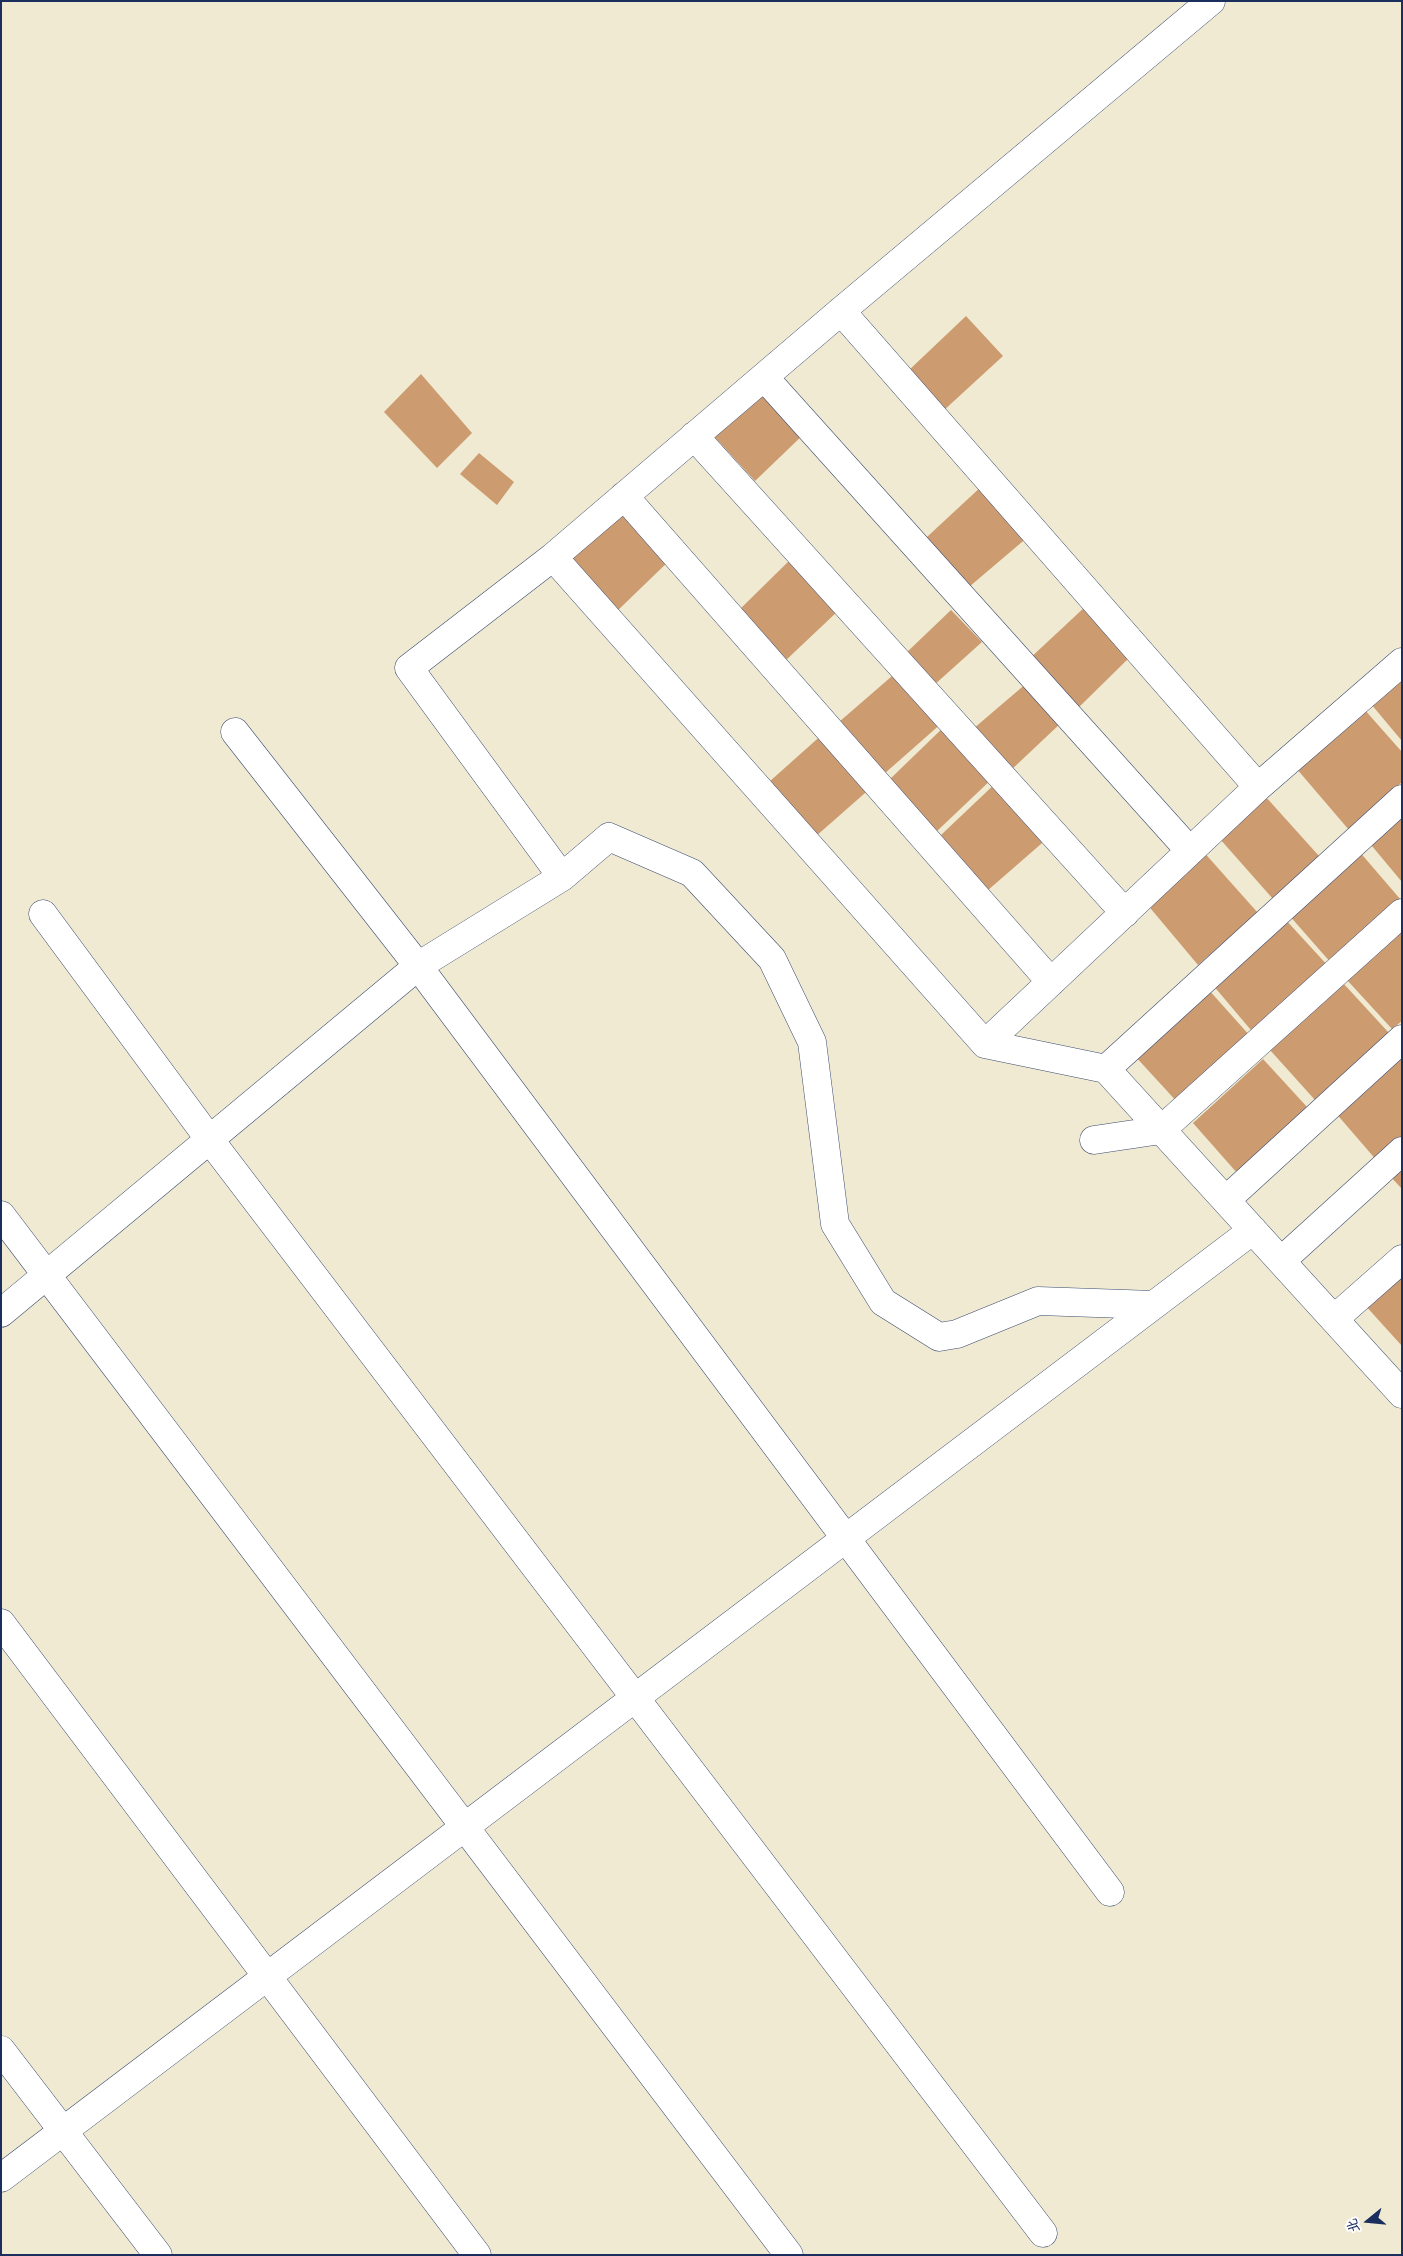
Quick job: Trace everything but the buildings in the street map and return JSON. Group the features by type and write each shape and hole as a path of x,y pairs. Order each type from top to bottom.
{"street":[{"path":"562,877 408,668 553,557 841,311 1211,1"},
{"path":"841,311 1258,787"},
{"path":"764,377 1190,851"},
{"path":"694,436 1125,913"},
{"path":"624,496 1051,982"},
{"path":"553,557 985,1044 1106,1070 1334,1319 1398,1383"},
{"path":"985,1044 1258,787 1402,662"},
{"path":"234,732 418,966 1110,1892"},
{"path":"1106,1070 1402,800"},
{"path":"1,1313 418,966 562,877 609,836 692,873 772,959 812,1042 835,1224 883,1302 940,1337 957,1334 1038,1301 1154,1305"},
{"path":"1094,1140 1161,1130 1402,913"},
{"path":"42,914 210,1140 1043,2233"},
{"path":"1226,1200 1402,1039"},
{"path":"1281,1261 1402,1152"},
{"path":"1,1215 789,2255"},
{"path":"1,2178 1253,1230"},
{"path":"1334,1319 1402,1259"},
{"path":"1,1623 477,2255"},
{"path":"1,2050 158,2255"}]}
